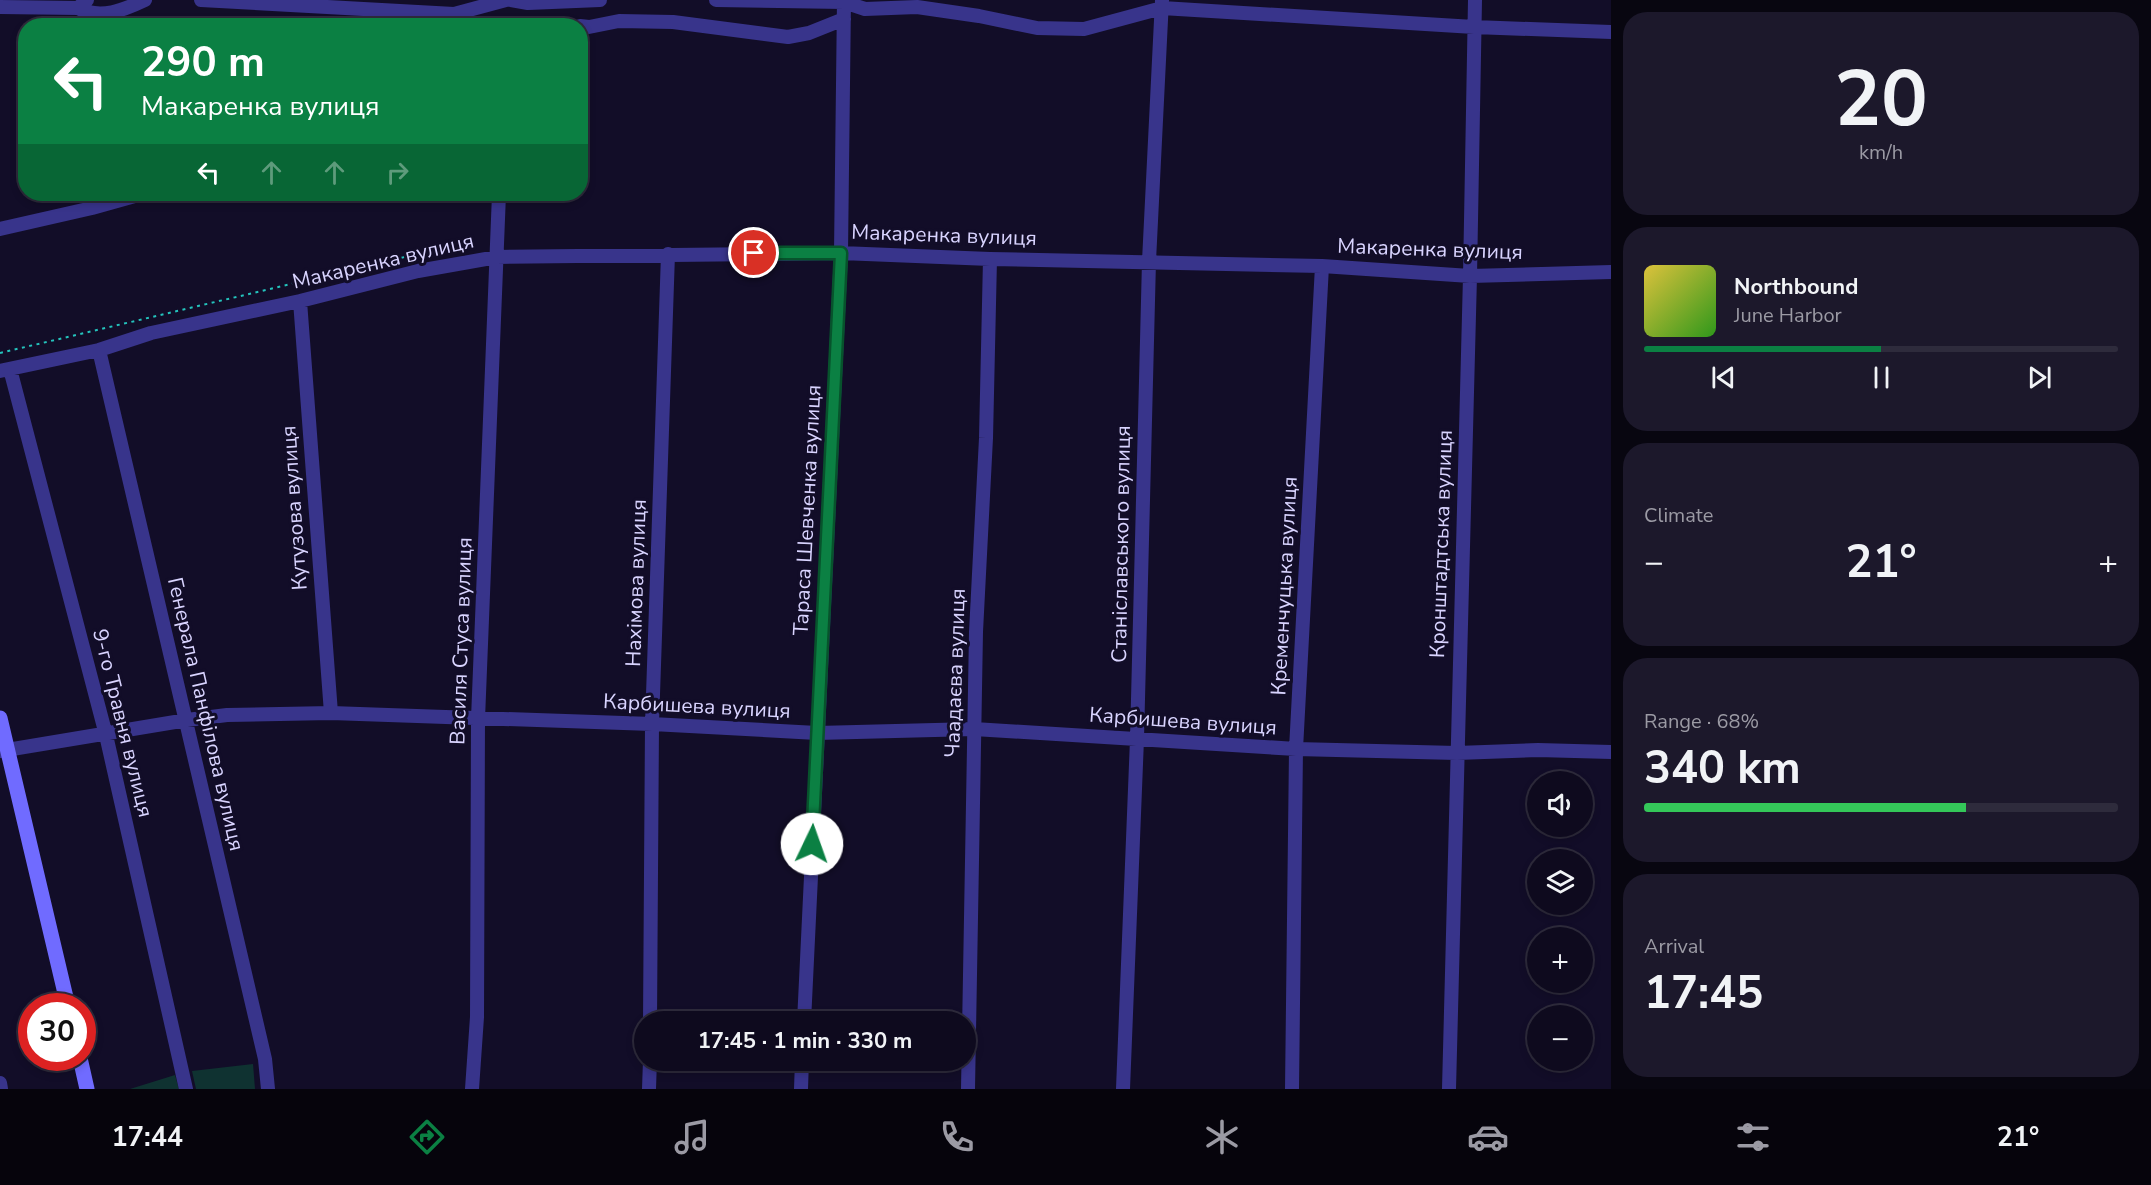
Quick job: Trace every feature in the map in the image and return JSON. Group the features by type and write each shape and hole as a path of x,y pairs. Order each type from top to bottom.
{"main road":[{"path":"0,718 4,750 65,993"},
{"path":"83,1071 87,1089"}],"street":[{"path":"0,7 82,4 89,14 120,12 146,0"},
{"path":"201,0 454,14 508,0 528,3 600,0"},
{"path":"507,18 508,0"},
{"path":"716,0 844,1 865,9 917,7 1049,29 1084,29 1162,4 1474,27 1611,32"},
{"name":"Кронштадтська вулиця","path":"1449,1089 1475,0"},
{"name":"Тараса Шевченка вулиця","path":"804,1011 841,253 844,1"},
{"name":"Станіславського вулиця","path":"1123,1089 1137,739 1149,261 1162,4"},
{"path":"588,27 619,21 673,22 788,37 809,33 844,19"},
{"path":"0,229 117,201"},
{"name":"Василя Стуса вулиця","path":"472,1089 477,1017 478,719 499,201"},
{"name":"Макаренка вулиця","path":"5,370 99,350 151,333 300,301 418,271 497,257 841,253 990,259 1322,266 1470,276 1611,272"},
{"name":"Нахімова вулиця","path":"650,1011 652,724 668,254"},
{"name":"Чаадаєва вулиця","path":"968,1089 976,632 986,438 990,259"},
{"name":"Кременчуцька вулиця","path":"1292,1089 1296,749 1322,266"},
{"name":"Кутузова вулиця","path":"300,301 330,713"},
{"name":"Генерала Панфілова вулиця","path":"99,350 265,1059 268,1089"},
{"name":"9-го Травня вулиця","path":"5,370 106,735 186,1089"},
{"name":"Карбишева вулиця","path":"4,750 227,715 330,713 652,724 817,733 974,729 1296,749 1457,753 1538,750 1611,752"},
{"path":"650,1071 650,1089"},
{"path":"801,1089 802,1071"},
{"path":"0,1083 2,1089"}],"path":[{"path":"0,352 426,252 436,255"}],"green space":[{"path":"253,1064 255,1089 196,1089 192,1071"},
{"path":"175,1075 179,1089 130,1089"}],"route":[{"path":"754,253 841,253 812,844"}]}
